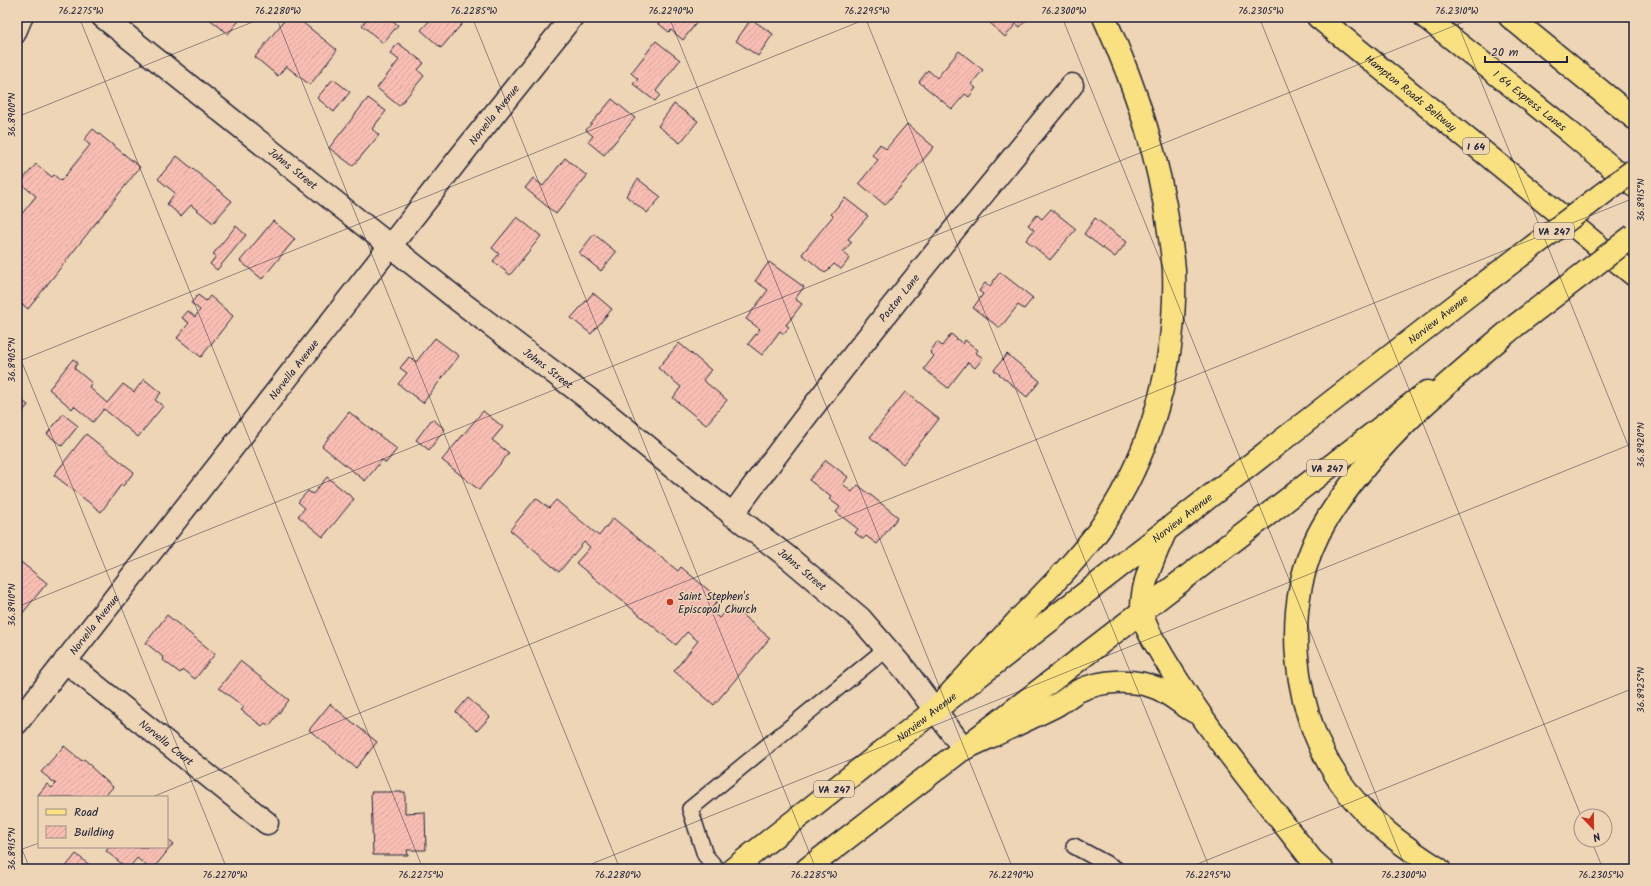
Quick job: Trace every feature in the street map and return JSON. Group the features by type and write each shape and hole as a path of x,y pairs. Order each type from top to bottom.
{"main road":[{"path":"934,710 1056,583 1099,529 1120,495 1139,459 1157,407 1168,364 1174,316 1174,268 1165,202 1148,132 1120,54 1104,17"},
{"name":"Hampton Roads Beltway","path":"1318,17 1634,275"},
{"name":"I 64 Express Lanes","path":"1425,17 1567,130 1634,186"},
{"path":"1510,17 1634,118"},
{"name":"Norview Avenue","path":"733,869 934,710 1166,530 1634,170"},
{"name":"VA 247","path":"807,869 964,750 1251,526 1634,235"},
{"path":"1439,869 1409,850 1377,825 1350,795 1328,760 1311,722 1300,682 1296,649 1297,616 1301,585 1313,548 1327,520 1351,485 1394,434 1429,399 1515,326"},
{"path":"1166,530 1153,559 1144,592 1142,612 1150,633 1201,716 1312,860 1322,869"},
{"path":"964,750 1060,704 1076,692 1090,686 1108,682 1142,684 1159,689 1201,716"}],"street":[{"name":"Johns Street","path":"103,17 458,300 594,403 732,515 789,558 860,618 906,671 964,750"},
{"name":"Norvella Avenue","path":"17,723 572,17"},
{"name":"Poston Lane","path":"732,515 791,435 941,246 1072,85"},
{"name":"Norvella Court","path":"65,661 267,823"}],"lane":[{"path":"17,36 25,17"},
{"path":"717,869 706,855 690,808 887,648"},
{"path":"1074,846 1116,869"}],"building":[{"path":"207,17 242,17 228,34"},
{"path":"287,17 296,17 337,50 310,85 286,66 278,76 255,57"},
{"path":"369,17 388,17 398,25 383,43 362,25"},
{"path":"433,17 468,17 441,48 421,30"},
{"path":"657,17 701,17 683,40 671,30 669,32 654,20"},
{"path":"987,17 1029,17 1020,27 1016,24 1005,37 986,19"},
{"path":"751,19 773,34 758,56 736,41"},
{"path":"656,41 680,60 656,91 660,95 655,101 633,84 638,79 631,73"},
{"path":"398,43 424,63 418,70 424,76 399,106 377,88 399,60 390,53"},
{"path":"959,51 983,70 971,84 976,88 969,97 965,94 952,109 919,82 928,70 937,78"},
{"path":"333,79 350,92 334,112 317,98"},
{"path":"368,98 386,111 372,129 379,135 353,166 329,148"},
{"path":"612,99 635,118 604,155 588,142 593,136 586,130"},
{"path":"674,104 698,121 680,143 658,126"},
{"path":"907,124 934,147 885,205 859,183 878,160 872,155 880,144 886,149"},
{"path":"93,129 140,167 28,309 22,304 17,310 17,220 36,196 20,183 36,164 52,177 54,175 61,181 90,145 84,140"},
{"path":"177,156 232,201 213,223 191,205 181,216 167,204 175,193 158,179"},
{"path":"565,158 587,176 556,214 525,188 533,178 543,186"},
{"path":"638,179 661,197 647,213 626,196"},
{"path":"845,198 868,216 848,239 852,242 843,252 850,258 841,269 834,264 825,273 802,254 833,216 831,214"},
{"path":"1051,209 1076,229 1050,260 1026,240 1034,230 1028,225 1037,215 1042,219"},
{"path":"517,217 541,236 510,275 493,261 499,254 492,248"},
{"path":"1095,218 1127,242 1115,257 1084,234"},
{"path":"273,221 295,239 262,279 240,261"},
{"path":"236,226 246,235 217,270 210,264 216,256 213,254"},
{"path":"594,234 616,252 601,271 579,253"},
{"path":"769,262 804,287 795,299 802,304 786,325 789,327 784,334 780,331 762,355 748,344 760,329 746,319 768,290 755,281"},
{"path":"1000,272 1033,298 1024,309 1018,305 1000,328 973,308 983,294 979,291 985,283 990,286"},
{"path":"593,293 612,309 591,334 571,318"},
{"path":"198,295 206,301 210,296 233,316 201,357 177,338 189,323 182,318 188,311 195,317 200,310 191,303"},
{"path":"951,334 963,344 965,340 978,350 976,353 983,358 975,368 968,362 948,388 924,369 934,356 930,352 937,342 942,346"},
{"path":"435,338 459,356 423,403 398,384 407,373 400,368 409,357 416,362"},
{"path":"679,343 711,370 703,380 727,400 706,425 673,398 681,387 658,368"},
{"path":"1007,354 1040,381 1027,397 994,370"},
{"path":"73,359 78,363 74,368 92,383 89,387 107,403 123,384 134,392 144,379 161,393 155,400 163,406 138,437 104,409 93,422 74,406 72,409 49,389"},
{"path":"905,392 939,419 903,464 870,437"},
{"path":"17,397 28,405 17,419"},
{"path":"483,411 503,427 492,440 509,453 479,490 442,460"},
{"path":"349,412 397,449 386,463 382,460 365,481 322,446"},
{"path":"63,414 78,426 62,446 47,434"},
{"path":"432,419 445,429 429,450 416,440"},
{"path":"86,434 134,472 123,486 121,485 101,512 54,475"},
{"path":"826,460 848,477 843,484 852,492 858,485 898,517 877,544 866,536 863,539 855,533 858,529 836,512 840,507 829,499 831,497 809,480"},
{"path":"327,477 354,499 323,537 298,516 305,508 298,502 308,491 313,494"},
{"name":"Saint Stephen's Episcopal Church","path":"536,498 549,508 556,500 599,536 613,518 678,571 681,567 719,599 710,610 719,618 730,605 770,638 714,705 674,671 698,641 687,632 676,645 576,563 590,547 584,542 559,572 510,530"},
{"path":"17,559 47,583 17,620"},
{"path":"167,615 215,654 195,679 183,670 180,673 163,660 164,658 146,643"},
{"path":"240,661 289,700 269,726 265,723 262,726 241,710 244,707 219,688"},
{"path":"468,698 490,717 477,731 456,712"},
{"path":"330,704 377,742 356,768 309,730"},
{"path":"64,746 82,761 84,759 113,787 105,796 39,796 38,795 47,784 52,788 56,784 41,772"},
{"path":"371,792 405,792 405,813 425,812 426,850 407,850 408,855 373,855"},
{"path":"168,840 173,844 153,869 150,869 137,858 128,869 106,851 108,848 168,848"},
{"path":"76,854 92,867 90,869 64,869"}],"place":[{"name":"Saint Stephen's Episcopal Church","path":"670,602"}]}
